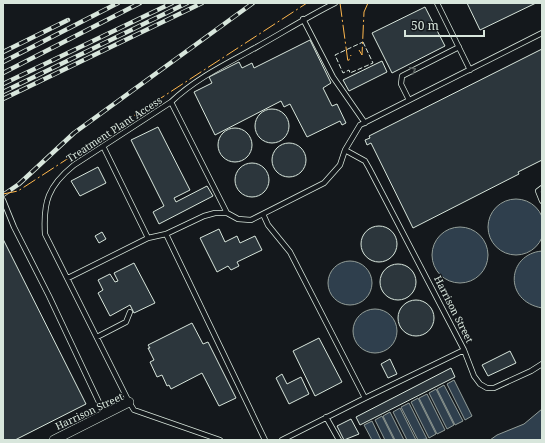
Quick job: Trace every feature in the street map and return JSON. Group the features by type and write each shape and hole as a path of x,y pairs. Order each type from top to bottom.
{"street":[{"name":"Harrison Street","path":"54,440 129,402"}],"lane":[{"name":"Treatment Plant Access","path":"129,402 45,234 44,216 46,202 52,187 63,174 74,165 171,102 181,92 204,77 303,19 335,3"},
{"path":"437,3 470,70"},
{"path":"303,19 333,77 365,123"},
{"path":"68,278 148,238 166,234 204,216 214,213 227,214 238,219 251,220 324,184 340,165 345,150 360,125 542,33"},
{"path":"409,100 401,84 402,76 459,47"},
{"name":"Treatment Plant Access","path":"171,102 227,214"},
{"path":"103,146 148,238"},
{"name":"Harrison Street","path":"282,440 464,350 365,161 345,150"},
{"path":"542,188 538,191 542,201"},
{"path":"3,200 14,227 49,296 105,414"},
{"path":"263,214 268,225 290,252 365,398"},
{"path":"166,234 265,440"},
{"path":"97,337 126,322 130,312"},
{"path":"464,350 474,376 480,384 487,388 494,388 531,371 542,364"},
{"name":"Harrison Street","path":"129,402 134,410 220,440"},
{"path":"326,417 339,440"}],"water":[{"path":"516,199 527,201 536,207 542,216 544,227 542,238 536,247 527,253 516,255 505,253 496,247 490,238 488,227 490,216 496,207 505,201"},
{"path":"455,227 465,227 480,235 486,244 488,255 486,266 480,275 465,283 455,283 444,278 437,271 432,260 432,250 437,239 444,232"},
{"path":"542,251 542,308 529,304 521,297 516,288 514,278 516,269 522,260 530,254"},
{"path":"350,261 362,265 368,271 372,283 368,295 362,301 350,305 338,301 332,295 328,283 332,271 338,265"},
{"path":"375,309 387,313 393,319 397,331 393,343 387,349 375,353 363,349 357,343 353,331 357,319 363,313"},
{"path":"454,380 472,416 465,420 447,384"},
{"path":"444,385 463,421 455,425 437,389"},
{"path":"436,389 454,425 447,429 429,393"},
{"path":"427,394 445,430 437,434 419,398"},
{"path":"418,398 436,434 429,438 411,402"},
{"path":"409,403 427,439 418,440 401,407"},
{"path":"400,408 416,440 407,440 393,412"},
{"path":"542,409 542,440 490,440 497,435 524,424"},
{"path":"390,412 404,440 395,440 383,416"},
{"path":"382,416 394,440 385,440 375,420"},
{"path":"372,421 381,440 372,440 364,425"}],"building":[{"path":"467,3 536,3 480,30"},
{"path":"425,7 445,46 392,73 372,33"},
{"path":"310,40 331,83 323,88 332,106 337,104 346,123 342,125 340,121 307,137 290,104 284,107 281,101 215,135 194,92 212,83 209,77 239,62 242,68 252,63 254,68"},
{"path":"542,49 542,160 518,172 519,174 413,228 371,143 367,145 365,140 370,138 369,136"},
{"path":"382,61 387,72 349,91 343,80"},
{"path":"269,109 275,109 279,110 286,116 289,126 288,133 282,140 275,143 269,143 265,142 258,136 255,129 255,123 256,119 262,112"},
{"path":"158,127 190,190 174,198 176,202 207,186 213,196 159,224 153,212 164,206 131,140"},
{"path":"232,128 238,128 242,129 249,135 252,145 251,152 245,159 238,162 232,162 228,161 221,155 218,148 218,142 219,138 225,131"},
{"path":"286,143 292,143 296,144 303,150 306,160 305,167 299,174 292,177 286,177 282,176 275,170 272,163 272,157 273,153 279,146"},
{"path":"249,163 255,163 259,164 266,170 269,180 268,187 262,194 255,197 249,197 245,196 238,190 235,183 235,177 236,173 242,166"},
{"path":"98,167 106,183 80,196 71,181"},
{"path":"383,226 392,231 396,237 396,251 392,257 383,262 375,262 366,257 362,251 361,240 366,231 372,227"},
{"path":"219,229 225,242 237,236 240,243 255,236 262,250 237,262 239,266 231,270 228,266 217,272 200,238"},
{"path":"102,232 106,239 99,243 95,236"},
{"path":"3,239 86,404 15,440 3,440"},
{"path":"134,263 155,303 134,313 130,305 110,316 98,293 103,290 98,280 110,274 115,282 118,281 114,273"},
{"path":"402,264 411,269 415,275 415,289 411,295 402,300 394,300 385,295 381,289 380,278 385,269 391,265"},
{"path":"420,300 429,305 433,311 433,325 429,331 420,336 412,336 403,331 399,325 398,314 403,305 409,301"},
{"path":"192,323 203,344 208,342 236,398 219,406 202,373 171,389 169,385 167,386 162,375 157,377 150,362 154,360 148,345"},
{"path":"319,338 342,382 315,396 293,351"},
{"path":"510,351 516,363 488,376 482,365"},
{"path":"390,359 397,374 388,378 381,364"},
{"path":"451,368 455,377 360,425 356,417"},
{"path":"282,374 287,384 301,377 309,394 289,404 276,378"},
{"path":"351,419 359,434 344,440 337,426"}],"railway":[{"path":"3,62 118,3"},
{"path":"3,73 140,3"},
{"path":"3,84 172,3"},
{"path":"3,92 187,3"},
{"path":"3,99 202,3"},
{"path":"3,195 19,184 74,133 253,3"},
{"path":"3,52 68,20"}],"fence":[{"path":"363,42 373,63 350,73 349,70 343,73 335,55 363,42"}],"power":[{"path":"3,194 18,191 307,3"},
{"path":"340,3 348,62 351,55"},
{"path":"359,50 362,55 364,12 368,3"}]}
